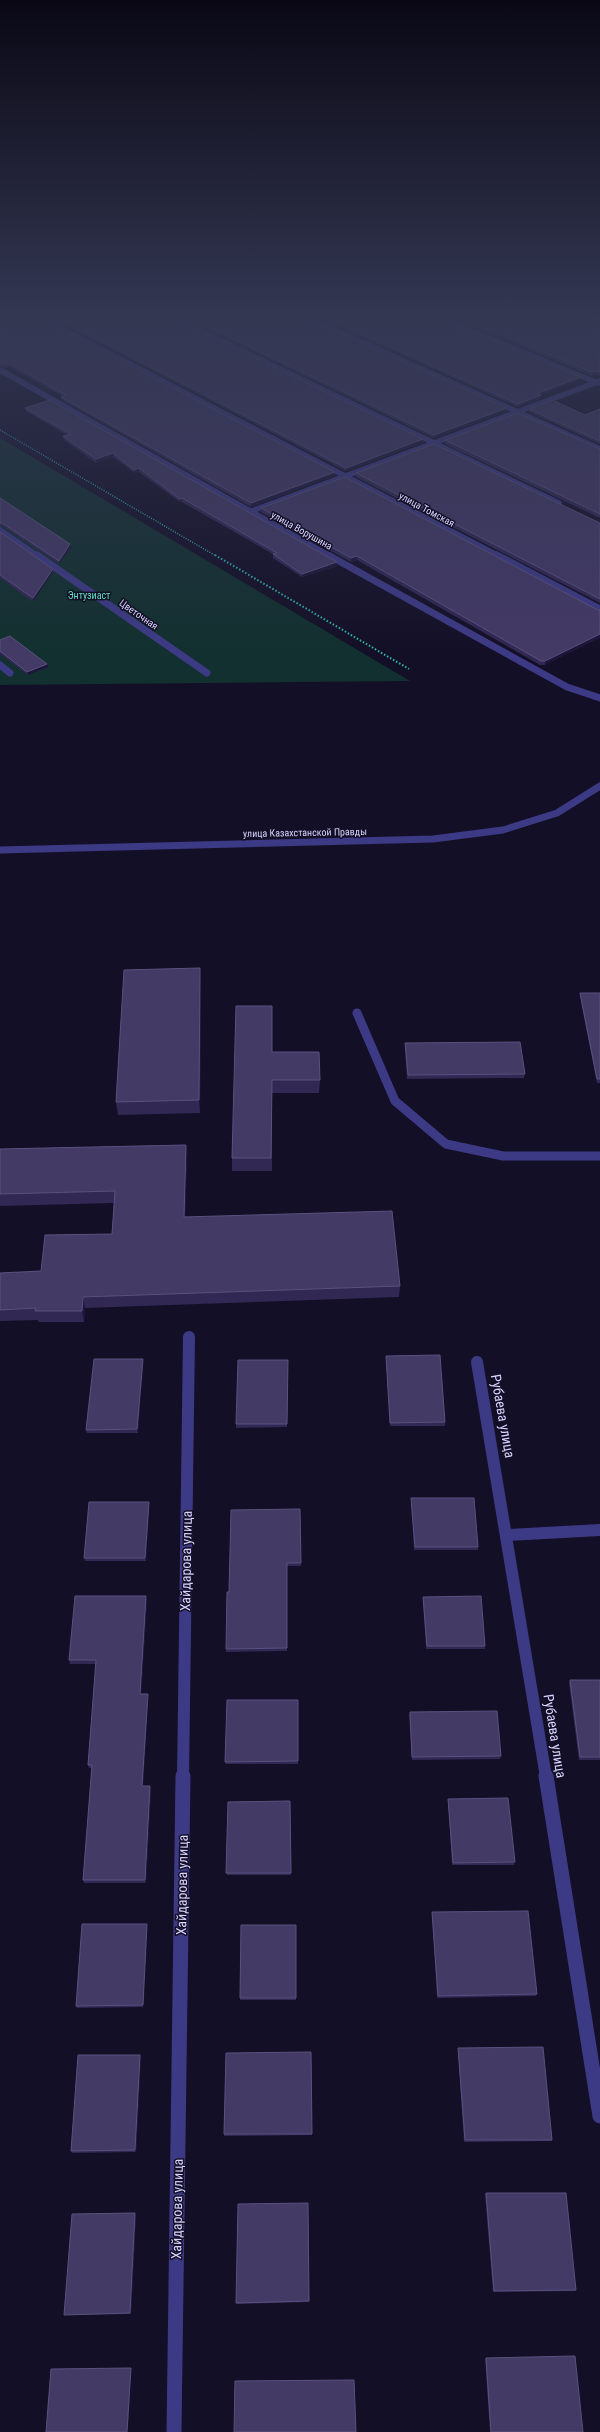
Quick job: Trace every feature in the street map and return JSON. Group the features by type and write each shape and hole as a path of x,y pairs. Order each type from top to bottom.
{"street":[{"name":"улица Ворушина","path":"101,427 249,512 567,687 600,698"},
{"name":"улица Томская","path":"251,427 600,610"},
{"path":"401,427 565,506"},
{"path":"249,512 476,427"},
{"path":"552,427 600,449"},
{"name":"Цветочная","path":"0,530 207,673"},
{"path":"0,665 10,673"},
{"name":"улица Казахстанской Правды","path":"0,850 433,839 503,830 557,813 600,786"},
{"path":"357,1013 395,1101 446,1144 503,1156 600,1156"},
{"name":"Хайдарова улица","path":"174,2432 189,1337"},
{"name":"Рубаева улица","path":"477,1362 507,1535 600,2116"},
{"path":"507,1535 600,1530"}],"path":[{"path":"0,430 409,669"}],"green space":[{"name":"Энтузиаст","path":"0,438 410,681 0,685"}],"building":[{"path":"59,427 99,427 337,562 302,574 273,554 277,553 182,498 180,499 139,468 134,470 113,453 96,459 63,436 71,434"},
{"path":"116,427 249,427 335,472 251,503"},
{"path":"268,427 399,427 423,439 346,468"},
{"path":"418,427 454,427 434,435"},
{"path":"479,427 551,427 600,449 600,514 445,440"},
{"path":"570,427 600,427 600,441"},
{"path":"434,444 600,523 600,599 356,473"},
{"path":"345,477 600,610 600,634 545,661 541,661 357,556 351,558 261,508"},
{"path":"0,498 70,544 59,561 0,523"},
{"path":"0,532 53,569 33,598 0,575"},
{"path":"10,636 47,664 27,672 0,651 0,640"},
{"path":"200,968 199,1100 116,1102 124,970"},
{"path":"580,993 600,993 600,1079 597,1079"},
{"path":"236,1006 272,1006 272,1052 319,1052 320,1080 272,1080 271,1158 232,1158"},
{"path":"520,1042 525,1074 408,1075 405,1043"},
{"path":"186,1145 184,1217 392,1211 400,1286 83,1297 82,1311 35,1311 36,1308 0,1310 0,1273 41,1271 45,1235 112,1234 115,1191 0,1194 0,1149"},
{"path":"440,1355 445,1422 390,1423 386,1356"},
{"path":"94,1359 143,1359 137,1429 86,1430"},
{"path":"238,1360 288,1360 287,1424 236,1424"},
{"path":"411,1498 474,1498 478,1547 415,1547"},
{"path":"89,1502 149,1502 145,1558 84,1558"},
{"path":"300,1509 301,1563 287,1563 287,1648 226,1649 231,1510"},
{"path":"75,1596 146,1596 140,1694 148,1694 142,1786 150,1786 145,1880 83,1880 92,1765 88,1765 96,1660 69,1660"},
{"path":"481,1596 485,1646 427,1646 423,1597"},
{"path":"570,1680 600,1680 600,1757 580,1757"},
{"path":"227,1700 298,1700 298,1761 225,1762"},
{"path":"497,1711 501,1756 412,1757 410,1712"},
{"path":"508,1798 515,1862 453,1863 448,1799"},
{"path":"290,1801 291,1873 226,1873 228,1802"},
{"path":"528,1911 537,1994 438,1996 432,1912"},
{"path":"82,1924 147,1924 143,2005 76,2006"},
{"path":"241,1925 296,1925 296,1998 240,1998"},
{"path":"543,2047 552,2140 465,2140 458,2048"},
{"path":"311,2052 312,2134 224,2134 226,2053"},
{"path":"78,2055 140,2055 135,2150 71,2151"},
{"path":"486,2193 566,2193 576,2290 494,2291"},
{"path":"308,2203 309,2301 236,2303 238,2204"},
{"path":"135,2213 130,2313 64,2315 72,2214"},
{"path":"575,2356 583,2432 491,2432 486,2358"},
{"path":"131,2368 127,2432 46,2432 51,2369"},
{"path":"354,2380 356,2432 234,2432 235,2381"}]}
